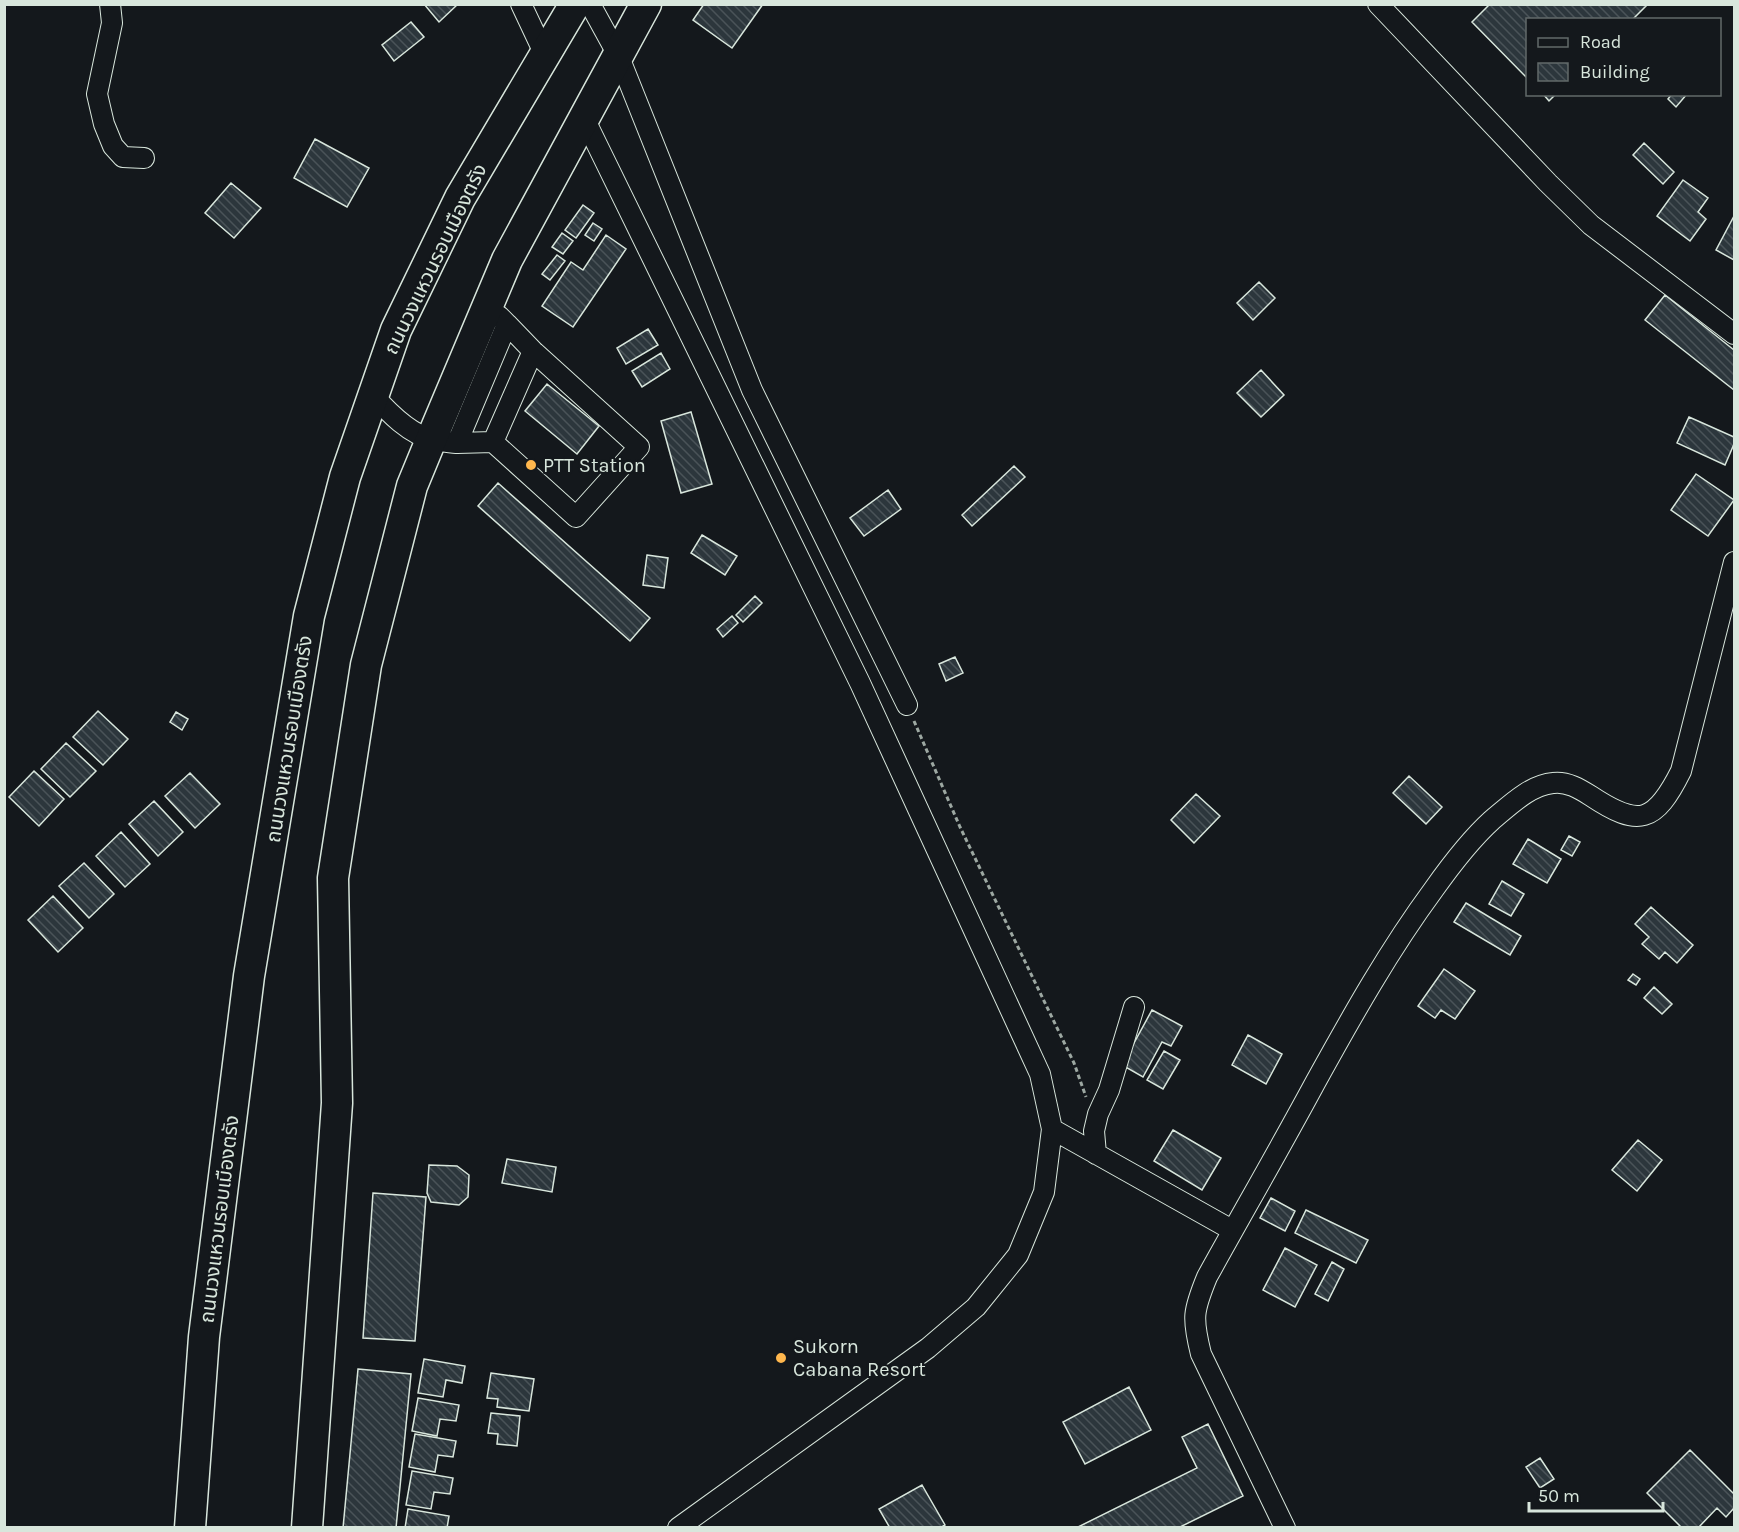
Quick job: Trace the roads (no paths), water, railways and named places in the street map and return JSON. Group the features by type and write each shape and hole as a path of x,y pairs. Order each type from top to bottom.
{"highway":[{"name":"ถนนวงแหวนรอบเมืองตรัง","path":"190,1527 204,1337 249,976 309,616 345,477 396,330 460,198 575,4"},
{"path":"307,1527 338,1103 333,878 366,665 412,486 444,441 498,314 507,260 646,4"}],"street":[{"path":"110,4 112,23 97,94 104,124 113,146 123,157 144,158"},
{"path":"521,4 544,55"},
{"path":"590,4 619,57 752,390 907,705"},
{"path":"1378,4 1548,183 1591,225 1734,334"},
{"path":"584,118 870,704 1040,1074 1052,1129 1044,1192 1018,1254 976,1307 928,1348 678,1527"},
{"path":"373,395 399,422 444,441 493,442 576,517 639,447 533,351 498,314"},
{"path":"493,442 533,351"},
{"path":"1285,1527 1201,1354 1194,1327 1196,1305 1206,1277 1378,972 1423,903 1454,861 1490,823 1519,798 1539,787 1553,783 1566,783 1582,790 1623,816 1637,817 1647,815 1671,791 1681,771 1734,562"},
{"path":"1096,1154 1094,1131 1098,1114 1109,1090 1134,1007"},
{"path":"1052,1129 1232,1230"}],"place":[{"name":"PTT Station","path":"531,465"},
{"name":"Sukorn Cabana Resort","path":"781,1358"}]}
